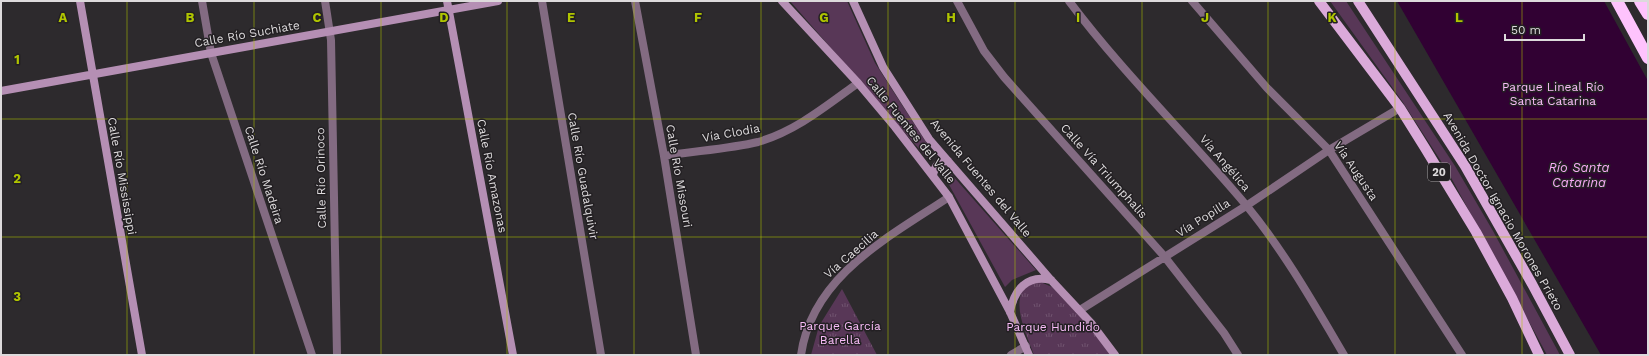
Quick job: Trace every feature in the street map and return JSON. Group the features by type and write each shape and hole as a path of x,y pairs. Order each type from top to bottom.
{"highway":[{"path":"1617,1 1648,58"},
{"path":"1640,1 1648,14"}],"main road":[{"name":"20","path":"1319,1 1400,108 1476,232 1512,298 1539,354"},
{"name":"Avenida Doctor Ignacio Morones Prieto","path":"1358,1 1465,166 1532,284 1570,355"}],"street":[{"name":"Calle Río Mississippi","path":"80,1 142,355"},
{"name":"Calle Río Madeira","path":"202,1 211,54 312,355"},
{"name":"Calle Río Orinoco","path":"325,1 331,31 337,355"},
{"name":"Calle Río Amazonas","path":"447,1 513,355"},
{"name":"Calle Río Suchiate","path":"1,91 498,1"},
{"name":"Calle Río Guadalquivir","path":"542,1 601,355"},
{"name":"Calle Río Missouri","path":"634,1 664,156 696,355"},
{"name":"Calle Fuentes del Valle","path":"782,1 858,83 933,175 949,197 1010,312 1026,346 1028,355"},
{"name":"Avenida Fuentes del Valle","path":"853,1 883,67 925,133 1051,280 1102,335 1115,355"},
{"name":"Calle Vía Triumphalis","path":"957,1 984,51 1004,77 1164,256 1224,334 1238,355"},
{"name":"Vía Angélica","path":"1069,1 1105,46 1246,206 1281,252 1344,355"},
{"name":"Vía Augusta","path":"1192,1 1267,88 1329,150 1462,355"},
{"name":"Vía Clodia","path":"664,156 758,142 808,119 858,83"},
{"name":"Vía Popilla","path":"1080,310 1246,206 1329,150 1400,108"},
{"path":"933,175 938,164 948,161"},
{"name":"Vía Caecilia","path":"801,355 807,328 815,310 826,292 845,272 889,236 949,197"},
{"path":"1010,312 1012,300 1020,287 1035,278 1051,280"},
{"path":"1011,355 1026,346"}],"green space":[{"path":"790,1 847,1 875,63 933,153 927,158"},
{"path":"1330,1 1346,1 1455,166 1493,231 1560,355 1547,355 1448,172 1402,101"},
{"path":"945,167 1036,270 1012,280 1005,287 941,170"},
{"name":"Parque Hundido","path":"1038,281 1052,287 1099,337 1110,355 1034,355 1023,325 1020,301 1021,294 1024,290 1028,286"},
{"name":"Parque García Barella","path":"842,289 877,355 811,355 819,326"}],"water":[{"name":"Río Santa Catarina","path":"1397,1 1604,1 1648,81 1648,355 1601,355"}],"park label":[{"name":"Parque Lineal Río Santa Catarina","path":"1553,94"}]}
